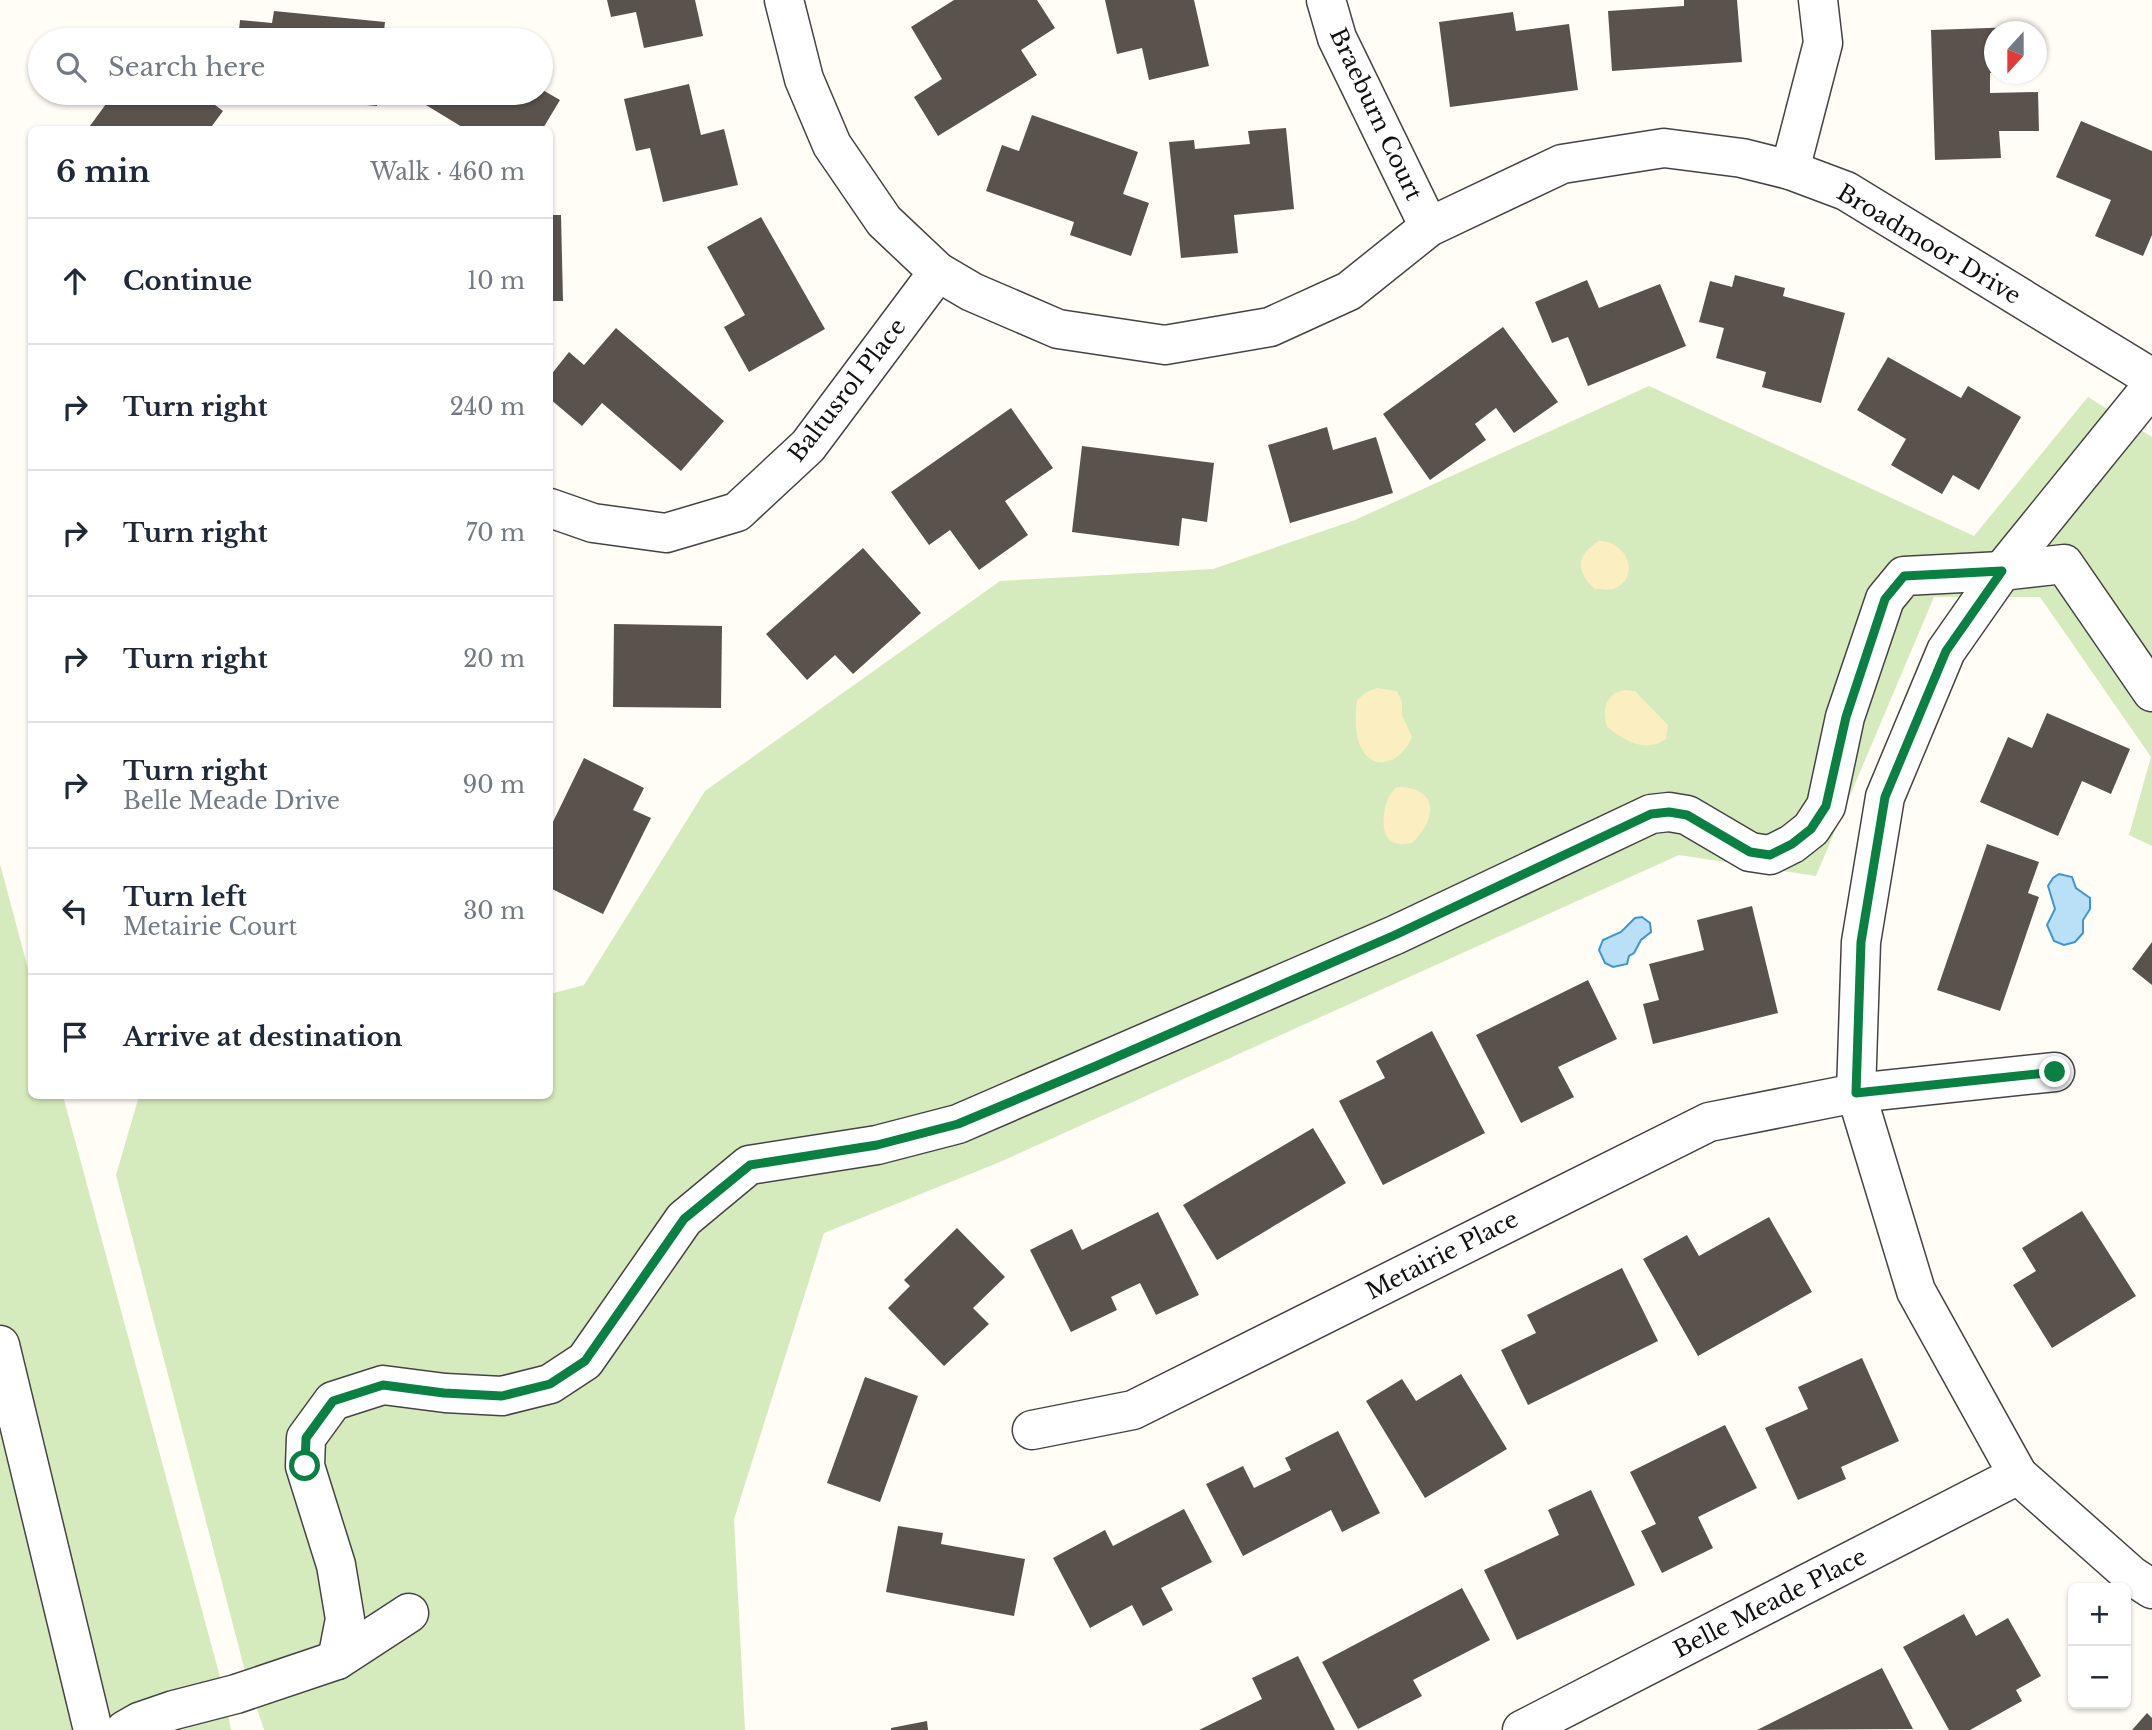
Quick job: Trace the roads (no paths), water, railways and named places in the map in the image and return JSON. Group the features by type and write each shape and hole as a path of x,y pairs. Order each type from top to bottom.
{"street":[{"name":"Broadmoor Drive","path":"784,0 804,79 832,145 884,221 938,272 972,292 1058,328 1165,345 1270,327 1349,291 1429,227 1562,164 1664,148 1742,158 1790,170 1846,191 2152,378"},
{"name":"Braeburn Court","path":"1326,0 1337,38 1429,227"},
{"path":"1790,170 1824,43 1818,0"},
{"name":"Baltusrol Place","path":"553,509 593,523 666,533 737,512 807,446 938,272"},
{"path":"2152,386 2002,571 1946,651 1885,797 1861,942 1856,1093 1916,1291 2018,1475 2132,1576 2152,1589"},
{"path":"337,1660 345,1619 336,1565 305,1466 306,1438 333,1401 383,1385 444,1393 502,1396 550,1384 585,1361 684,1219 750,1165 877,1145 958,1124 1395,935 1651,814 1669,812 1687,815 1750,852 1770,855 1792,844 1811,829 1826,806 1846,717 1885,599 1904,576 2002,571 2064,564 2152,692"},
{"name":"Metairie Place","path":"1032,1430 1133,1410 1709,1122 1856,1093 2055,1072"},
{"path":"0,1345 93,1730"},
{"name":"Belle Meade Place","path":"1522,1730 2018,1475"},
{"path":"125,1730 139,1722 174,1710 236,1694 337,1660 409,1613"}],"water":[{"path":"2059,874 2072,877 2076,888 2090,898 2090,909 2083,920 2083,933 2075,942 2064,945 2054,941 2047,925 2055,909 2048,886"},
{"path":"1642,917 1650,923 1651,932 1629,956 1627,964 1613,967 1605,963 1599,950 1603,940 1621,932 1635,918"}]}
